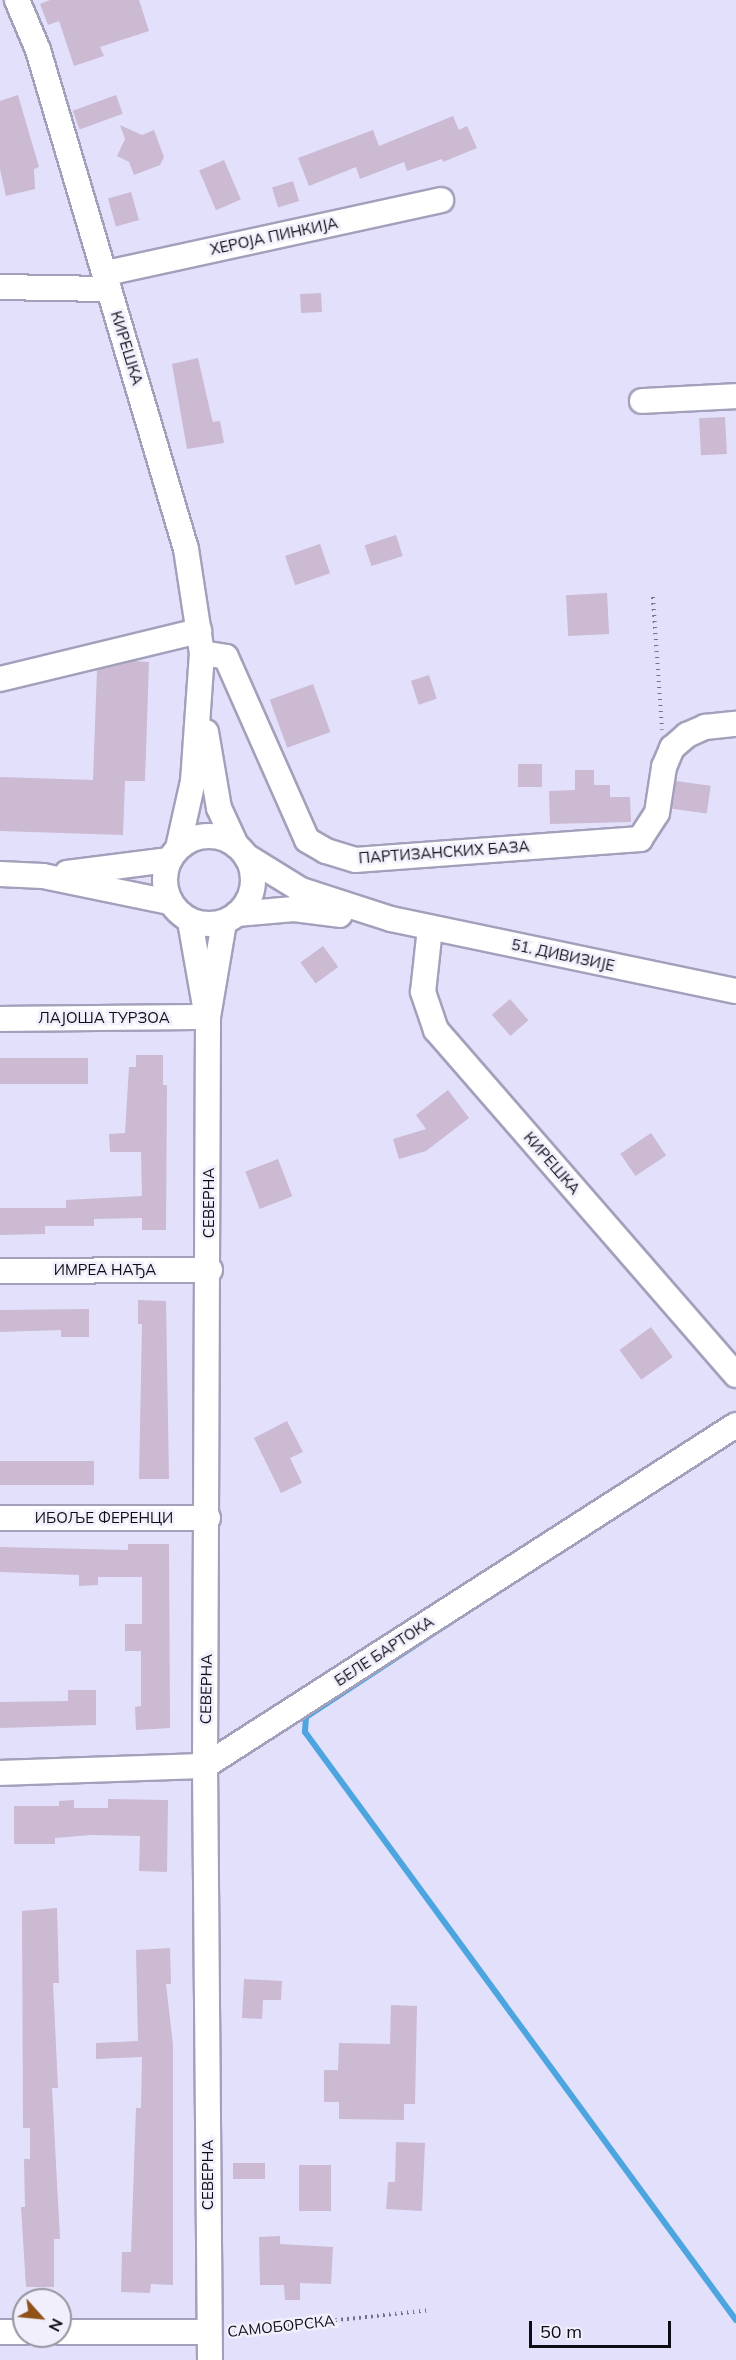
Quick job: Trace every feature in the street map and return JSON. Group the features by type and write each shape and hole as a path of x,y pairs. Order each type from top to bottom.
{"street":[{"name":"КИРЕШКА","path":"17,0 38,50 186,549 201,642 200,703 190,801 174,854"},
{"name":"ХЕРОЈА ПИНКИЈА","path":"0,287 108,281 441,200"},
{"path":"642,401 736,396"},
{"path":"0,680 201,642"},
{"name":"ПАРТИЗАНСКИХ БАЗА","path":"201,642 226,657 306,840 326,851 355,860 640,839 657,813 664,767 672,748"},
{"name":"КИРЕШКА","path":"200,703 219,808 241,851"},
{"path":"672,748 687,735 705,727 736,724"},
{"path":"43,876 174,854 207,835 241,851 253,887 230,918 207,925 190,921 170,902 164,885 174,854"},
{"name":"51. ДИВИЗИЈЕ","path":"241,851 301,890 391,919 736,991"},
{"path":"0,874 43,876 170,902"},
{"name":"51. ДИВИЗИЈЕ","path":"230,918 294,909 391,919"},
{"name":"СЕВЕРНА","path":"210,2360 205,1766 210,1270 208,1017 230,918"},
{"name":"СЕВЕРНА","path":"190,921 196,972 208,1017"},
{"name":"КИРЕШКА","path":"430,928 423,992 436,1030 736,1375"},
{"name":"ЛАЈОША ТУРЗОА","path":"0,1019 208,1017"},
{"name":"ИМРЕА НАЂА","path":"0,1271 210,1270"},
{"name":"БЕЛЕ БАРТОКА","path":"205,1766 736,1425"},
{"name":"ИБОЉЕ ФЕРЕНЦИ","path":"0,1518 208,1518"},
{"path":"0,1773 205,1766"},
{"name":"САМОБОРСКА","path":"72,2332 209,2332"}],"path":[{"path":"653,597 660,728 672,748"},
{"name":"САМОБОРСКА","path":"209,2332 235,2333 430,2310"}],"building":[{"path":"50,0 139,0 149,31 100,47 104,56 74,66 59,21 48,25 40,4"},
{"path":"18,95 39,167 34,169 35,189 6,196 0,169 0,101"},
{"path":"116,95 123,114 80,130 73,111"},
{"path":"453,116 459,130 467,126 477,148 443,162 442,159 407,171 404,162 360,179 356,167 309,186 298,158 373,130 379,146"},
{"path":"120,125 142,135 154,130 164,157 160,165 134,175 129,162 117,156 125,139"},
{"path":"224,160 241,200 216,210 199,171"},
{"path":"293,181 299,201 278,208 272,187"},
{"path":"131,192 139,220 116,226 108,199"},
{"path":"321,293 322,312 301,313 300,294"},
{"path":"198,358 213,422 220,421 224,443 187,449 172,364"},
{"path":"725,417 727,454 701,455 699,418"},
{"path":"396,535 403,556 371,566 365,545"},
{"path":"320,544 330,573 295,585 285,556"},
{"path":"607,593 609,634 568,636 566,595"},
{"path":"134,661 149,662 145,781 125,781 123,835 0,831 0,777 93,780 97,670"},
{"path":"429,675 437,699 419,705 411,681"},
{"path":"313,684 330,732 287,748 270,700"},
{"path":"518,764 542,764 542,787 518,787"},
{"path":"575,770 594,770 594,785 610,785 610,797 630,797 631,822 550,824 549,791 575,790"},
{"path":"676,781 711,786 707,814 672,809"},
{"path":"323,946 338,967 316,983 300,962"},
{"path":"510,999 528,1020 510,1036 492,1015"},
{"path":"136,1055 163,1055 163,1085 167,1085 166,1230 142,1230 142,1218 94,1219 94,1226 45,1226 45,1234 0,1235 0,1208 66,1208 66,1200 142,1196 141,1152 110,1152 109,1134 125,1133 129,1067 136,1067"},
{"path":"0,1058 88,1058 88,1084 0,1084"},
{"path":"448,1090 469,1118 426,1151 399,1159 393,1139 426,1129 416,1115"},
{"path":"651,1133 666,1155 635,1176 620,1154"},
{"path":"278,1159 292,1196 260,1209 245,1172"},
{"path":"138,1300 166,1301 169,1479 139,1479 142,1324 138,1324"},
{"path":"89,1309 89,1337 61,1337 61,1330 0,1332 0,1310"},
{"path":"651,1327 673,1357 641,1380 619,1350"},
{"path":"287,1421 303,1452 290,1458 302,1483 281,1493 254,1438"},
{"path":"0,1461 94,1461 94,1485 0,1485"},
{"path":"128,1544 169,1544 170,1728 136,1730 135,1707 141,1706 141,1651 125,1651 125,1624 142,1624 142,1577 98,1577 98,1585 79,1586 79,1575 0,1572 0,1547 128,1550"},
{"path":"68,1690 96,1690 96,1725 0,1728 0,1702 68,1701"},
{"path":"108,1799 168,1800 167,1872 139,1871 140,1836 91,1835 55,1838 55,1844 14,1844 14,1806 59,1806 59,1801 74,1800 74,1808 108,1808"},
{"path":"57,1908 59,1983 53,1983 58,2088 52,2088 60,2239 54,2239 54,2287 26,2287 21,2207 25,2207 24,2159 30,2159 30,2128 23,2128 22,1911"},
{"path":"170,1948 171,1984 166,1984 173,2045 173,2285 151,2284 150,2293 121,2292 122,2252 131,2252 136,2108 141,2108 142,2057 96,2059 96,2043 138,2041 136,1950"},
{"path":"244,1979 282,1981 281,2000 263,2000 262,2019 242,2018"},
{"path":"391,2005 417,2006 415,2104 404,2104 404,2120 339,2119 339,2102 324,2102 324,2070 338,2070 339,2043 390,2044"},
{"path":"396,2142 425,2143 422,2211 386,2209 388,2182 395,2182"},
{"path":"233,2163 265,2163 265,2179 233,2179"},
{"path":"299,2165 331,2165 331,2211 299,2211"},
{"path":"280,2236 280,2244 333,2247 331,2284 300,2283 300,2300 285,2300 284,2285 260,2285 259,2237"}],"waterway":[{"path":"466,1612 306,1717 305,1732 736,2320"}]}
